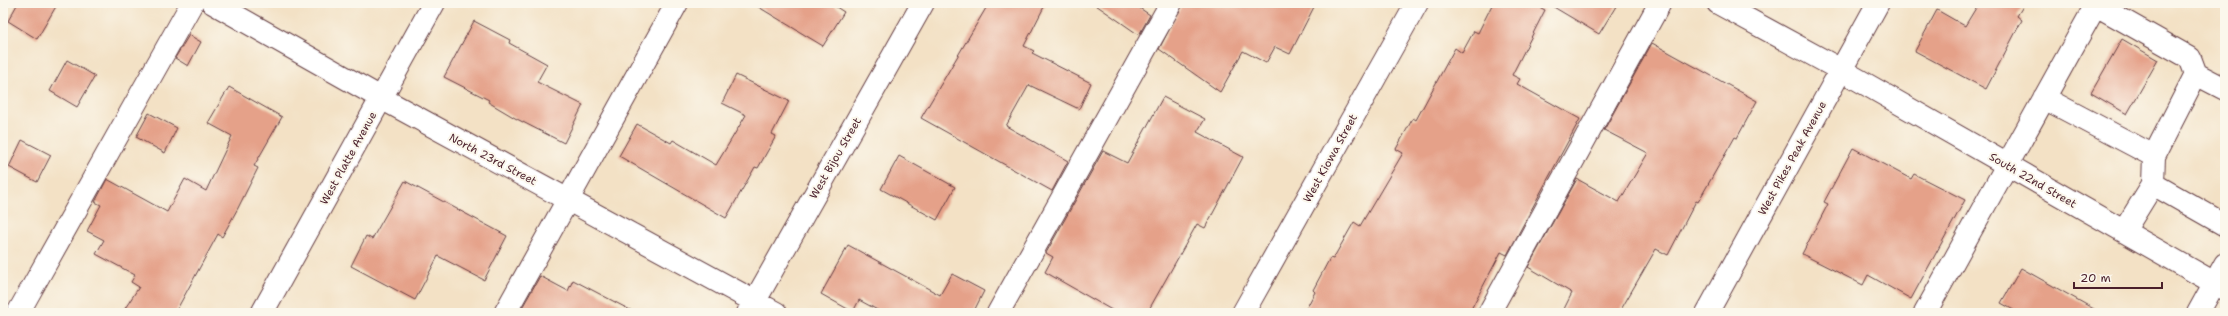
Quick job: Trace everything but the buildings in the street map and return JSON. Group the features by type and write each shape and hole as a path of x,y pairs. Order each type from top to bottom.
{"street":[{"path":"18,313 192,3"},
{"name":"North 23rd Street","path":"212,3 381,98 568,199 751,307 776,313"},
{"name":"West Platte Avenue","path":"262,313 434,3"},
{"path":"505,313 677,3"},
{"name":"West Bijou Street","path":"751,307 923,3"},
{"path":"998,313 1171,3"},
{"name":"West Kiowa Street","path":"1243,313 1417,3"},
{"path":"1489,313 1660,3"},
{"name":"South 22nd Street","path":"1718,3 1841,70 2220,286"},
{"name":"West Pikes Peak Avenue","path":"1707,313 1878,3"},
{"path":"1925,313 2097,4 2190,58 2196,74 2225,89"},
{"path":"2124,231 2153,184 2154,156 2196,74"},
{"path":"2044,98 2154,156"},
{"path":"2153,184 2225,225"},
{"path":"2198,313 2220,286 2225,264"}]}
